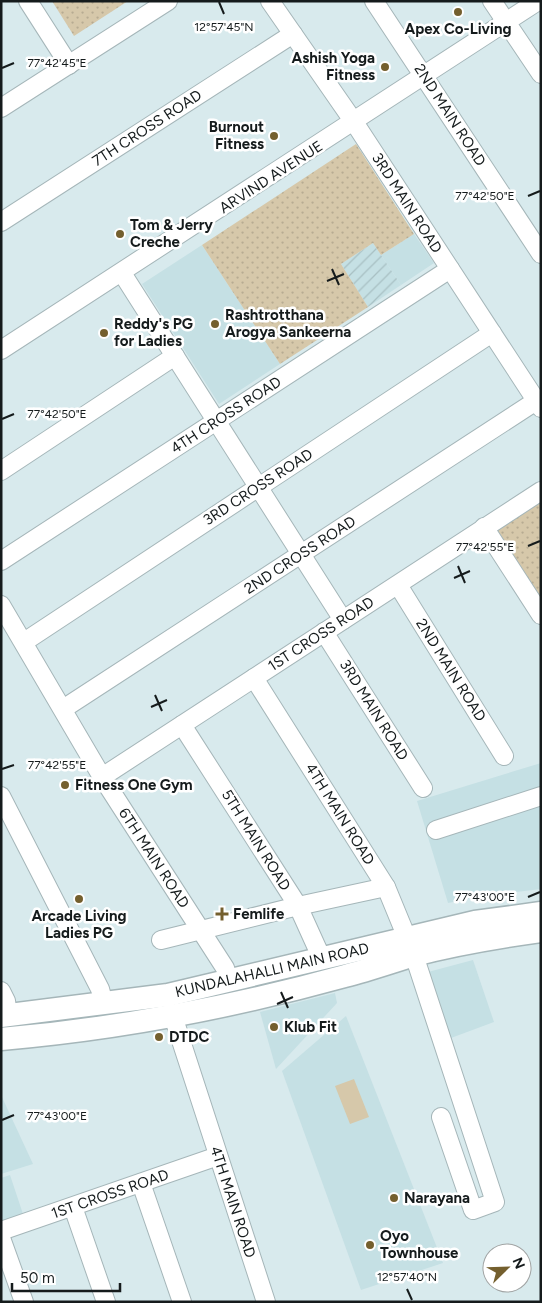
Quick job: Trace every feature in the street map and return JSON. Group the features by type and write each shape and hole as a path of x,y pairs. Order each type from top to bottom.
{"main road":[{"name":"KUNDALAHALLI MAIN ROAD","path":"1,1039 108,1028 173,1016 345,976 474,922 541,913"},
{"name":"KUNDALAHALLI MAIN ROAD","path":"5,1015 168,995 322,959 411,947 475,941 541,931"}],"street":[{"path":"28,1 69,65"},
{"path":"1,108 168,1"},
{"name":"3RD MAIN ROAD","path":"270,1 354,122 538,404"},
{"name":"2ND MAIN ROAD","path":"374,1 541,254"},
{"path":"492,1 541,74"},
{"name":"ARVIND AVENUE","path":"1,350 538,1"},
{"name":"7TH CROSS ROAD","path":"1,222 293,34"},
{"name":"4TH CROSS ROAD","path":"1,561 450,269"},
{"path":"122,273 343,620"},
{"name":"3RD CROSS ROAD","path":"24,642 492,333"},
{"path":"1,471 175,356"},
{"name":"2ND CROSS ROAD","path":"63,709 300,555 538,404"},
{"name":"1ST CROSS ROAD","path":"102,777 541,491"},
{"path":"484,527 541,615"},
{"name":"2ND MAIN ROAD","path":"398,584 504,756"},
{"name":"6TH MAIN ROAD","path":"1,605 102,777 225,968 229,982"},
{"name":"3RD MAIN ROAD","path":"324,632 423,788"},
{"name":"4TH MAIN ROAD","path":"254,678 386,887 411,947 495,1202 473,1210 441,1117"},
{"name":"5TH MAIN ROAD","path":"182,725 298,906 322,959"},
{"path":"1,796 100,989 104,1004"},
{"path":"436,830 541,796"},
{"path":"161,940 298,906 386,887"},
{"path":"1,991 6,1001 5,1015"},
{"name":"4TH MAIN ROAD","path":"173,1016 266,1302"},
{"name":"1ST CROSS ROAD","path":"1,1231 218,1156"},
{"path":"141,1183 182,1302"},
{"path":"73,1207 106,1302"},
{"path":"1,1238 24,1302"}],"shaded area":[{"path":"52,1 128,1 74,36"},
{"path":"356,144 414,234 381,255 373,243 341,264 368,307 280,364 202,245"},
{"path":"414,234 434,263 401,285 381,255"},
{"path":"373,243 401,285 368,307 341,264"},
{"name":"Rashtrotthana Arogya Sankeerna","path":"202,245 280,364 219,404 142,284"},
{"path":"541,498 541,601 495,529"},
{"path":"541,763 541,889 484,896 448,903 417,801"},
{"path":"473,960 494,1022 451,1038 428,972"},
{"path":"335,993 337,1003 276,1069 260,1012"},
{"path":"346,1016 443,1263 361,1290 282,1071"},
{"path":"354,1079 369,1117 350,1124 335,1086"},
{"path":"1,1095 33,1164 1,1174"},
{"path":"10,1175 24,1217 1,1225 1,1178"}],"place":[{"name":"Apex Co-Living","path":"458,12"},
{"name":"Ashish Yoga Fitness","path":"385,67"},
{"name":"Burnout Fitness","path":"274,136"},
{"name":"Tom & Jerry Creche","path":"120,234"},
{"name":"Rashtrotthana Arogya Sankeerna","path":"215,324"},
{"name":"Reddy's PG for Ladies","path":"104,333"},
{"name":"Fitness One Gym","path":"65,785"},
{"name":"Arcade Living Ladies PG","path":"79,899"},
{"name":"Femlife","path":"222,914"},
{"name":"Klub Fit","path":"274,1027"},
{"name":"DTDC","path":"159,1037"},
{"name":"Narayana","path":"394,1198"},
{"name":"Oyo Townhouse","path":"370,1245"}]}
